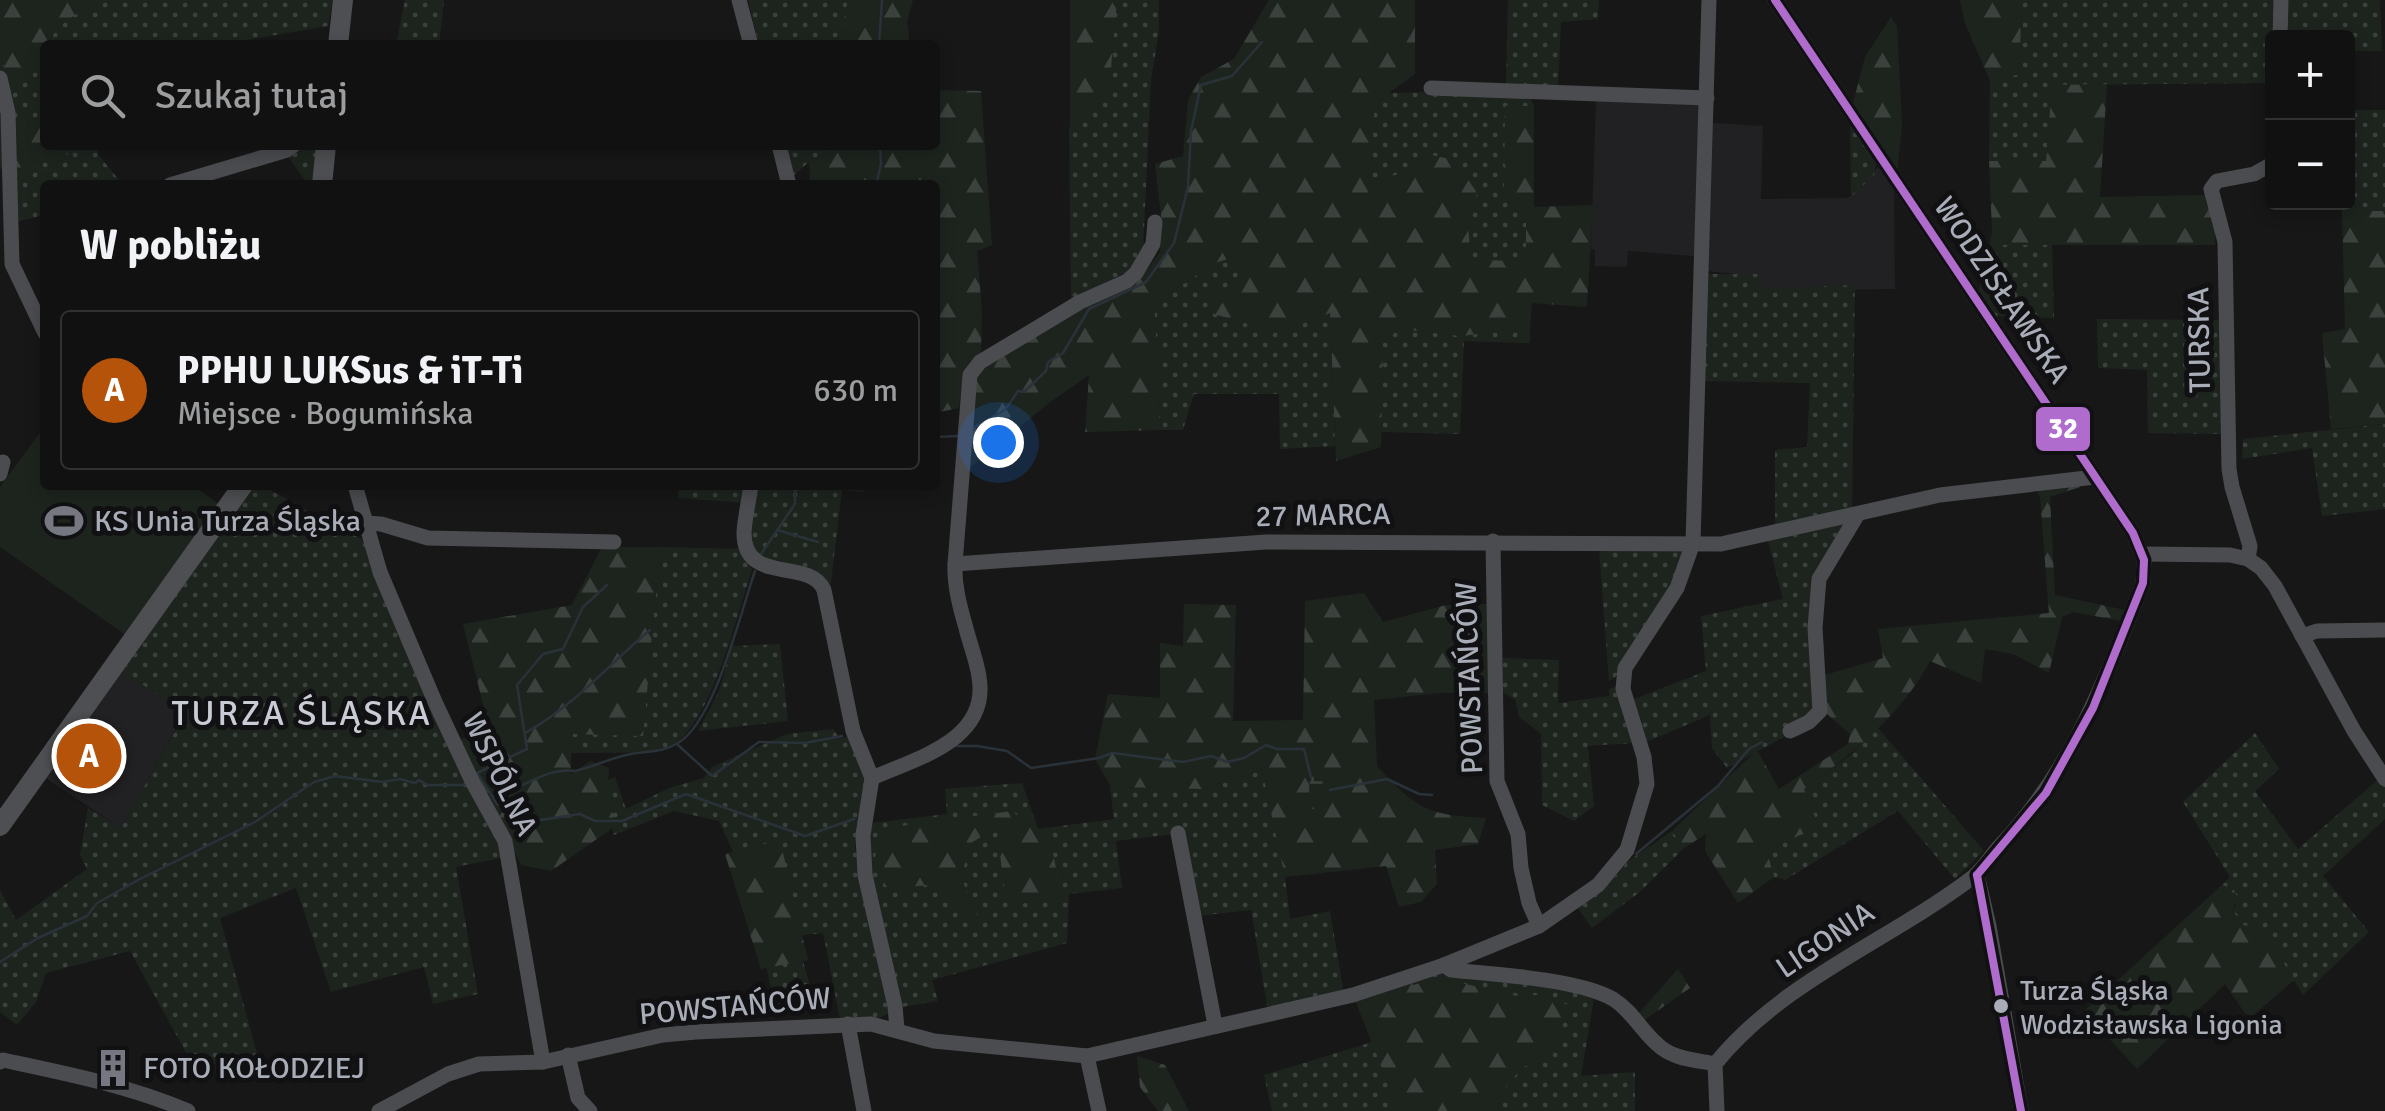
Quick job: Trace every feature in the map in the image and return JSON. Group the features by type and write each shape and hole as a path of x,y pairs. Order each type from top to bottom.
{"main road":[{"path":"339,40 343,0"},
{"path":"322,180 326,150"},
{"path":"0,826 238,490"}],"street":[{"path":"740,0 750,40"},
{"path":"1709,0 1693,542 1721,544 1940,495 2095,477"},
{"name":"WODZISŁAWSKA","path":"1776,0 2143,554"},
{"path":"2280,30 2281,0"},
{"path":"0,78 8,113 12,264 40,323"},
{"path":"1431,88 1707,98"},
{"path":"187,180 287,150"},
{"path":"780,150 788,180"},
{"name":"TURSKA","path":"2265,168 2254,174 2216,181 2211,189 2225,242 2232,487 2250,546 2248,559 2270,579 2385,779"},
{"path":"872,778 948,742 971,724 978,708 980,678 959,602 955,564 970,375 980,362 1080,302 1127,281 1153,244 1154,222"},
{"name":"WSPÓLNA","path":"355,490 380,572 435,702 505,841 542,1062"},
{"path":"751,490 744,536 754,559 786,572 812,574 820,580 853,731 872,778 863,835 865,874 895,1006 896,1029"},
{"path":"1790,730 1809,722 1820,711 1815,628 1820,579 1858,514"},
{"path":"365,522 428,538 614,542"},
{"name":"POWSTAŃCÓW","path":"1493,541 1497,782 1518,834 1528,903 1539,926"},
{"name":"27 MARCA","path":"955,564 1266,542 1693,542"},
{"name":"POWSTAŃCÓW","path":"380,1111 462,1068 542,1062 663,1035 848,1024 896,1029 934,1040 1088,1056 1353,995 1444,965 1539,926 1598,885 1627,850 1647,784 1644,757 1622,689 1625,668 1677,588 1693,542"},
{"path":"2021,1111 1989,926 1976,875 2036,806 2079,737 2143,583 2143,554 2230,555 2248,559"},
{"path":"2302,636 2317,631 2385,630"},
{"path":"1178,834 1215,1025"},
{"name":"LIGONIA","path":"1715,1064 1764,1016 1826,971 1976,875"},
{"path":"1444,965 1451,970 1506,975 1610,998 1629,1012 1658,1046 1676,1056 1715,1064 1717,1111"},
{"name":"POWSTAŃCÓW","path":"848,1024 864,1111"},
{"path":"568,1055 578,1098 590,1111"},
{"path":"1088,1056 1100,1111"},
{"path":"0,1062 76,1077 188,1111"}],"shaded area":[{"path":"1596,100 1699,102 1713,123 1763,126 1761,199 1848,198 1879,166 1894,190 1895,289 1761,291 1757,276 1706,271 1706,257 1628,251 1627,267 1595,266 1595,250 1591,249"},
{"path":"122,668 186,711 121,828 44,777"}],"green space":[{"path":"0,0 333,0 328,26 247,40 40,40 40,118 9,129 9,167 0,169 0,116 8,112 0,78"},
{"path":"0,0 98,0 66,21 52,40 40,40 40,69 8,81 0,53"},
{"path":"405,0 444,0 440,40 397,40"},
{"path":"748,0 848,0 840,40 758,40"},
{"path":"848,0 913,0 907,21 909,40 840,40"},
{"path":"1070,0 1117,0 1109,91 1070,129"},
{"path":"1116,0 1159,0 1143,250 1129,271 1071,299 1069,127 1109,91"},
{"path":"1269,0 1415,0 1415,74 1375,103 1369,183 1399,174 1426,154 1455,160 1477,193 1468,226 1471,259 1526,262 1526,223 1504,197 1505,106 1534,106 1534,207 1593,205 1587,307 1532,303 1530,327 1462,336 1399,329 1383,342 1381,447 1336,461 1330,313 1278,333 1214,314 1204,292 1236,288 1244,254 1215,263 1167,295 1154,298 1161,430 1085,432 1089,375 969,468 974,386 982,370 1077,310 1143,275 1160,252 1162,225 1155,164 1183,156 1188,100 1201,77 1234,59"},
{"path":"1508,0 1599,0 1598,19 1561,22 1558,90 1506,84"},
{"path":"1960,0 2021,0 2020,74 1990,81 1965,23"},
{"path":"2021,0 2278,0 2275,30 2265,30 2265,83 2052,85 2046,161 1989,161 1990,81 2020,74"},
{"path":"2286,0 2380,0 2382,51 2355,51 2355,30 2287,30"},
{"path":"1891,17 1897,26 1902,124 1897,175 1852,107 1865,57"},
{"path":"2107,84 2100,197 2206,195 2216,223 2215,245 1989,245 1989,161 2046,161 2052,85"},
{"path":"940,90 981,91 992,245 977,251 981,356 963,377 959,408 940,412 940,180 811,180 809,162 825,155 824,150 940,150"},
{"path":"1388,93 1530,97 1534,106 1505,106 1526,222 1526,263 1471,259 1468,226 1477,193 1426,154 1399,174 1368,184 1375,103"},
{"path":"2355,110 2385,110 2385,211 2342,211 2355,210"},
{"path":"40,118 40,150 80,150 9,175 9,129"},
{"path":"1850,122 1876,163 1874,175 1851,197"},
{"path":"75,150 98,150 119,180 40,180 40,216 11,223 9,175"},
{"path":"287,150 316,150 313,180 305,180"},
{"path":"787,150 824,150 825,155 794,175"},
{"path":"2342,211 2385,211 2385,424 2331,429 2322,333 2345,329"},
{"path":"1989,245 2052,245 2054,318 1990,316 1978,294"},
{"path":"1245,254 1237,288 1330,312 1335,446 1280,449 1279,394 1194,394 1183,430 1161,430 1154,298 1167,295 1215,263"},
{"path":"1708,274 1759,274 1763,289 1855,285 1852,510 1775,530 1775,450 1807,447 1810,383 1704,381"},
{"path":"2097,319 2221,320 2222,434 2148,433 2147,370 2098,368"},
{"path":"1530,327 1530,343 1464,341 1460,434 1381,432 1383,342 1399,329 1462,336"},
{"path":"2385,424 2385,509 2322,516 2312,448 2242,459 2243,439"},
{"name":"KS Unia Turza Śląska","path":"40,433 40,490 199,490 219,504 127,636 0,547 0,487"},
{"path":"2078,483 2080,487 2050,497 2055,595 2125,610 2121,621 2073,612 2062,617 2049,673 2013,654 1985,649 1981,683 1930,661 1890,716 1804,789 1819,828 1766,848 1774,877 1738,903 1705,851 1706,834 1684,848 1672,831 1757,750 1779,789 1848,744 1850,734 1827,714 1825,675 1883,658 1878,629 2049,613 2036,488"},
{"path":"249,490 270,490 372,545 506,857 456,867 478,994 433,1004 424,967 331,992 296,888 220,918 258,1057 200,1078 130,951 46,973 36,1002 17,1025 0,1012 0,890 16,920 87,869 80,855 88,808 121,828 186,712 122,672"},
{"path":"679,490 748,490 746,503 678,498"},
{"path":"754,490 842,490 830,590 764,562 749,546"},
{"path":"1856,519 1821,586 1826,714 1727,768 1712,748 1710,715 1644,743 1632,700 1706,671 1701,616 1783,599 1768,541"},
{"path":"1690,545 1685,566 1615,678 1609,681 1599,549"},
{"path":"602,547 660,547 643,736 571,734 571,774 590,761 609,768 607,798 617,825 551,871 521,865 460,740 489,728 463,624 572,605"},
{"path":"660,547 743,549 752,570 708,698 681,739 665,748 571,753 571,733 643,735"},
{"path":"1364,593 1383,622 1446,605 1490,604 1491,693 1374,700 1377,766 1424,807 1449,815 1486,818 1478,844 1435,850 1437,884 1421,902 1399,907 1386,866 1285,877 1262,770 1202,789 1111,787 1095,759 1108,694 1160,698 1160,643 1183,646 1184,604 1236,605 1233,721 1303,720 1305,601"},
{"path":"780,644 788,721 698,731 719,691 732,646"},
{"path":"1503,658 1559,660 1558,703 1609,696 1609,689 1617,686 1634,743 1588,746 1594,806 1574,821 1542,805 1541,734 1519,717 1515,699 1503,693"},
{"path":"1877,727 1984,851 1955,879 1898,811 1785,880 1774,877 1766,848 1819,828 1804,789 1853,753"},
{"path":"834,729 839,738 848,737 864,775 865,800 855,846 891,1012 878,1019 840,1019 823,933 796,936 735,856 719,821 674,811 614,835 600,783 615,777 626,809 669,788 704,778 712,767 787,734"},
{"path":"2255,733 2279,769 2255,791 2298,849 2381,777 2385,783 2385,819 2323,876 2369,932 2303,995 2264,931 2243,925 2232,910 2236,905 2234,890 2222,885 2230,877 2183,802"},
{"path":"1263,770 1290,919 1330,911 1344,994 1268,1011 1251,910 1198,916 1183,833 1116,841 1122,888 1069,894 1067,943 932,980 938,1001 902,1007 869,865 871,823 947,814 945,789 1022,783 1038,829 1114,819 1110,787 1202,789"},
{"path":"1317,775 1330,790 1324,812 1319,813 1308,806 1310,778"},
{"path":"1012,811 1051,843 1062,899 1018,904 1004,889 997,827 971,843 961,877 980,922 929,885 888,889 874,866 879,829"},
{"path":"1672,831 1684,848 1640,892 1592,928 1577,907 1627,862"},
{"path":"780,840 808,960 761,969 725,854"},
{"path":"2222,885 2234,890 2238,898 2232,910 2243,925 2264,931 2294,980 2249,1019 2225,984 2137,1069 2084,1011"},
{"path":"801,954 817,1011 777,1015 765,961"},
{"path":"1444,965 1595,992 1581,1076 1635,1072 1635,1111 1461,1111 1410,976"},
{"path":"1678,969 1690,988 1643,1021 1639,1013"},
{"path":"1410,976 1413,985 1440,978 1517,996 1538,995 1572,1006 1562,1023 1556,1051 1522,1068 1485,1111 1399,1111 1353,995"},
{"path":"1372,1042 1399,1111 1272,1111 1264,1075"},
{"path":"1137,1056 1165,1065 1189,1111 1158,1111 1140,1087"}],"waterway":[{"path":"879,40 882,0"},
{"path":"971,429 1005,410 1018,391 1024,392 1046,371 1048,362 1063,353 1089,309 1146,282 1174,243 1188,187 1191,131 1201,85 1232,76 1262,42"},
{"path":"877,180 880,150"},
{"path":"940,437 958,436"},
{"path":"761,554 795,504 796,490"},
{"path":"777,530 818,542"},
{"path":"493,796 554,772 575,771 678,743 704,713 715,690 755,571"},
{"path":"607,585 583,607 563,649 543,654 517,685 527,749 477,773 497,804 534,821 580,814 595,821 622,821 686,794 805,836 854,819"},
{"path":"525,733 575,698 650,630"},
{"path":"678,745 712,776 759,742 805,743 842,736"},
{"path":"1636,854 1718,786 1749,749 1762,742"},
{"path":"956,746 1007,751 1031,768 1112,753 1183,762 1211,756 1227,762 1244,758 1266,745 1304,749 1311,777"},
{"path":"0,962 38,938 87,916 97,903 140,879 255,822 314,782 335,776 468,785"},
{"path":"1330,790 1387,779 1419,794 1432,795"}],"transit line":[{"name":"32","path":"1775,0 2133,533 2144,560 2143,583 2093,708 2046,793 1977,875"},
{"name":"32","path":"1977,875 2021,1111"}],"place":[{"name":"KS Unia Turza Śląska","path":"64,521"},
{"name":"PPHU LUKSus & iT-Ti","path":"89,756"},
{"name":"Turza Śląska Wodzisławska Ligonia","path":"2001,1006"},
{"name":"FOTO KOŁODZIEJ","path":"113,1068"}],"district":[{"name":"TURZA ŚLĄSKA","path":"302,713"}]}
